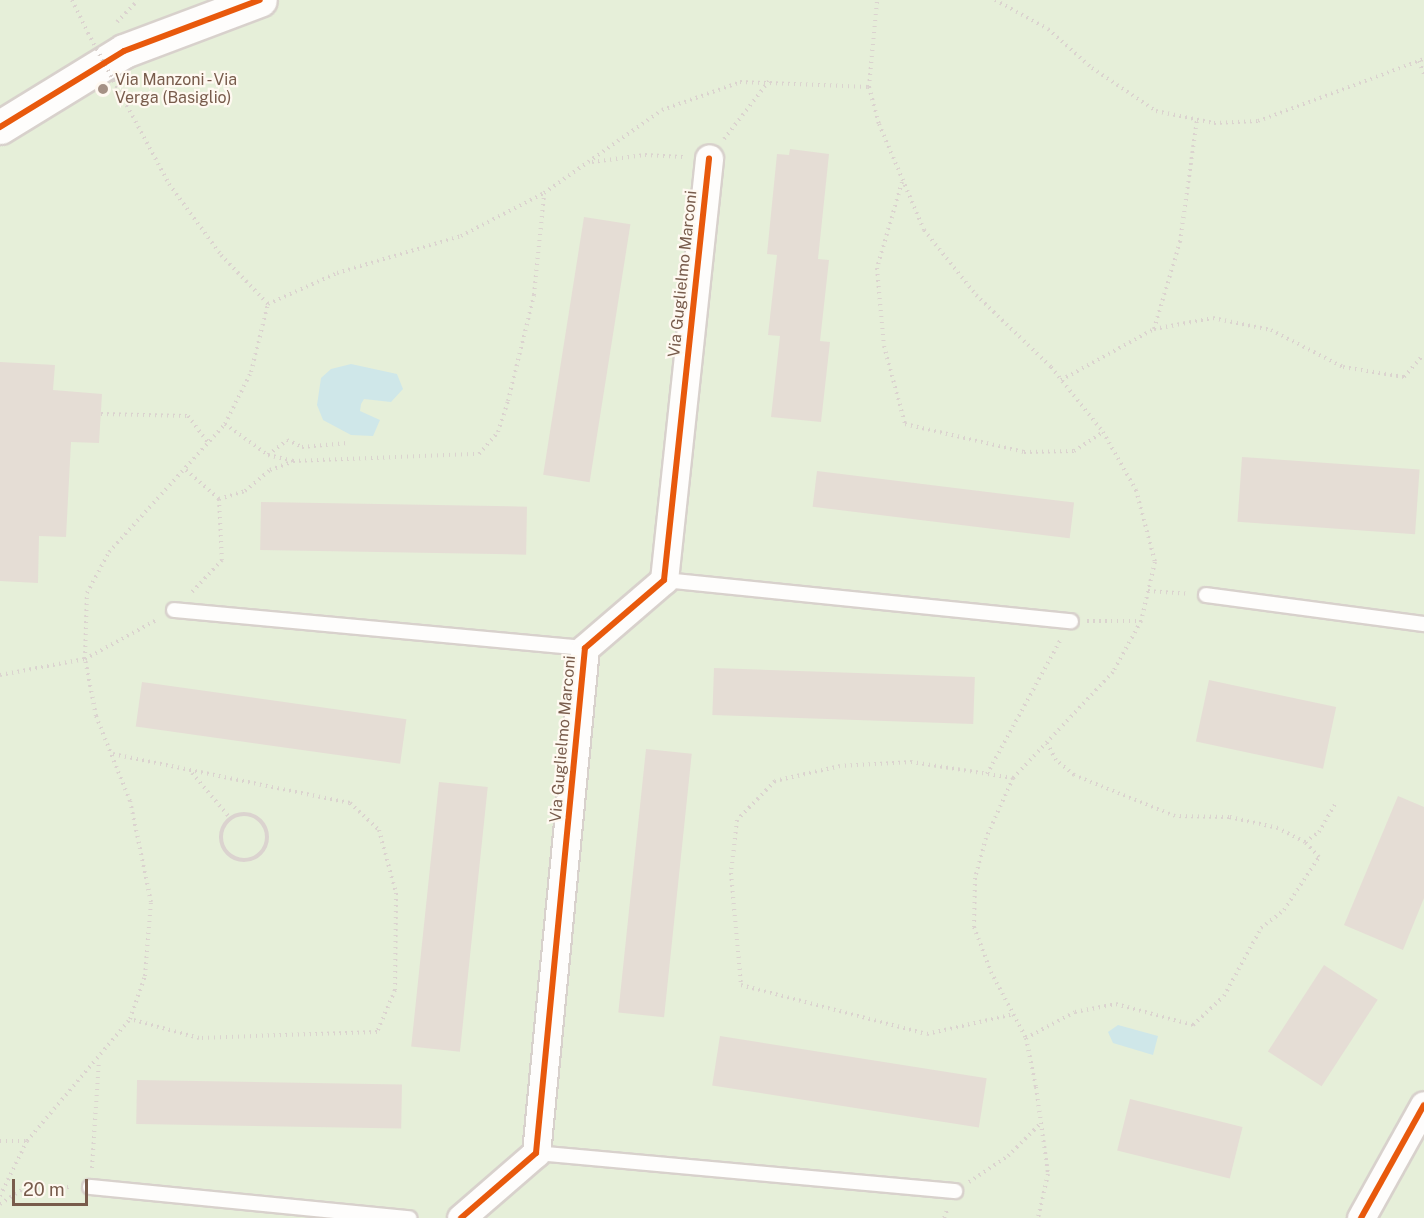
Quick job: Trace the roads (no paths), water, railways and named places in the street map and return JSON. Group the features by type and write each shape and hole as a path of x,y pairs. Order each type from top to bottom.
{"street":[{"path":"0,127 124,51 260,0"},
{"name":"Via Guglielmo Marconi","path":"536,1153 585,648 664,580 709,158"},
{"path":"1360,1218 1424,1105"},
{"path":"461,1218 536,1153"}],"lane":[{"path":"664,580 1071,621"},
{"path":"1206,595 1424,624"},
{"path":"174,610 585,648"},
{"path":"536,1153 955,1191"},
{"path":"90,1187 409,1218"}],"water":[{"path":"351,364 397,374 403,389 391,402 364,399 360,411 380,420 373,436 351,435 323,420 317,405 321,378 331,369"},
{"path":"1118,1025 1158,1036 1153,1055 1113,1043 1108,1032"}],"place":[{"name":"Via Manzoni - Via Verga (Basiglio)","path":"103,89"}]}
